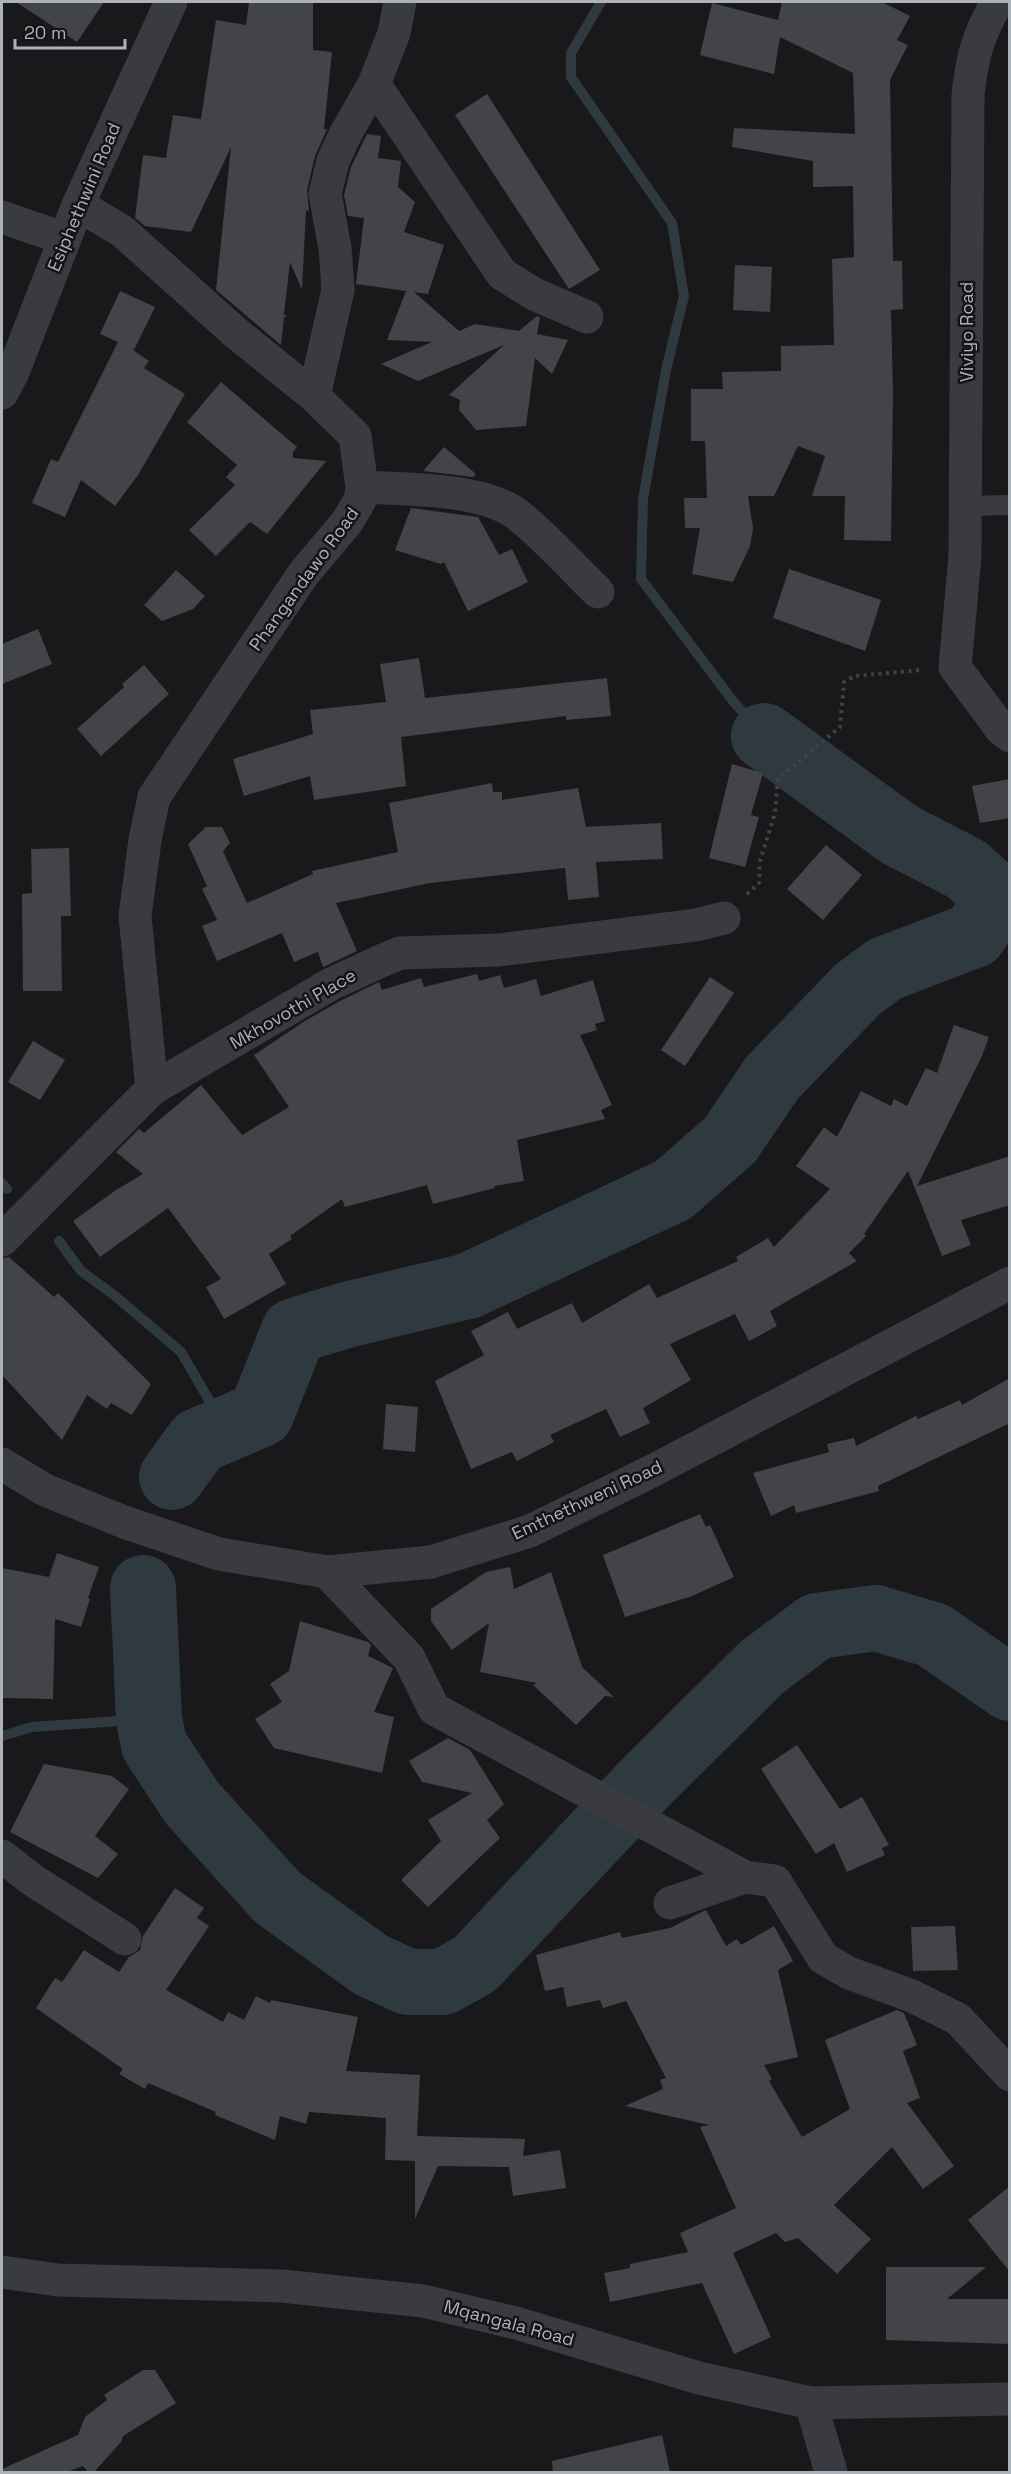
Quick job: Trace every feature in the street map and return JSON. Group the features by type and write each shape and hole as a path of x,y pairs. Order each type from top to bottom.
{"street":[{"name":"Esiphethwini Road","path":"2,393 13,372 78,206 171,2"},
{"path":"314,396 338,290 335,248 325,194 333,161 374,84 394,33 400,2"},
{"name":"Viviyo Road","path":"955,667 965,555 968,95 972,62 981,31 997,2"},
{"path":"374,84 502,274 534,294 587,317"},
{"name":"Phangandawo Road","path":"78,206 122,231 236,333 314,396 355,436 362,487 360,500 347,522 304,573 154,797 145,840 135,916 152,1089"},
{"path":"2,217 65,239"},
{"path":"362,487 429,490 485,499 517,514 598,592"},
{"path":"955,667 1001,729 1010,736"},
{"name":"Mkhovothi Place","path":"2,1240 152,1089 331,984 400,953 499,950 696,925 732,909"},
{"name":"Emthethweni Road","path":"2,1464 45,1490 124,1522 219,1554 327,1572 431,1562 530,1531 652,1471 1010,1283"},
{"path":"327,1572 409,1658 434,1708 745,1877 775,1881 823,1958 849,1973 912,1996 957,2019 1010,2075"},
{"path":"2,1856 30,1879 125,1940"},
{"path":"670,1903 745,1877"},
{"name":"Mqangala Road","path":"2,2272 58,2280 282,2286 423,2301 516,2323 699,2378 811,2403 1010,2399"},
{"path":"811,2403 831,2472"}],"lane":[{"path":"966,506 1010,505"}],"path":[{"path":"732,909 759,883 760,861 775,813 778,779 840,727 844,682 855,676 955,667"}],"building":[{"path":"16,2 104,2 77,42"},
{"path":"249,2 313,2 313,50 332,52 324,129 327,129 315,156 307,190 309,211 306,210 302,290 290,262 284,314 287,317 284,317 281,345 216,290 231,147 191,232 145,226 135,218 143,155 166,158 173,115 201,119 216,20 246,25"},
{"path":"782,2 882,2 910,16 897,40 908,45 890,80 893,261 902,261 903,309 891,310 893,393 891,541 844,540 845,496 812,496 825,456 798,446 774,496 748,496 753,528 750,546 733,582 692,574 700,528 685,528 684,498 707,498 705,441 691,441 691,389 723,389 722,372 781,371 781,346 834,345 832,259 854,257 853,186 813,187 813,161 732,147 734,128 855,134 853,73 780,37 774,74 700,55 712,3 778,20"},
{"path":"487,94 600,270 569,289 455,115"},
{"path":"367,134 381,136 378,158 401,161 398,187 415,202 404,232 444,245 428,294 414,292 459,331 475,324 519,331 537,316 540,317 537,334 568,340 552,374 535,358 526,426 476,430 459,410 460,400 449,395 504,345 418,381 381,364 432,342 387,340 406,291 356,284 364,218 348,216 344,195 351,167"},
{"path":"735,265 772,267 770,312 733,310"},
{"path":"120,291 155,307 134,350 130,348 149,361 144,368 185,394 138,475 115,506 81,480 65,517 32,503 51,459 58,462 118,342 100,334"},
{"path":"221,382 297,447 293,452 293,458 326,461 267,534 250,522 216,556 189,530 235,485 226,477 237,465 187,422"},
{"path":"444,447 476,474 473,477 423,471"},
{"path":"411,508 478,517 499,555 512,549 528,582 468,611 444,562 441,564 395,550"},
{"path":"789,569 881,600 865,651 773,618"},
{"path":"176,570 205,596 193,609 162,621 144,605"},
{"path":"38,629 52,664 2,684 2,644"},
{"path":"419,658 425,698 607,678 611,716 566,720 566,716 401,737 406,786 314,800 310,776 244,796 233,759 313,734 310,710 386,702 380,664"},
{"path":"144,665 169,694 101,756 77,729 124,687 122,684"},
{"path":"732,764 763,773 751,815 759,817 745,867 709,858"},
{"path":"1010,779 1010,818 980,823 972,786"},
{"path":"492,783 493,792 502,792 502,800 578,788 586,827 661,823 663,859 596,862 599,897 568,900 565,868 430,883 336,903 357,951 323,967 318,952 294,962 282,933 217,961 202,926 217,920 202,889 207,886 188,844 206,827 222,827 230,843 223,851 247,903 313,874 312,871 398,852 389,803"},
{"path":"826,845 862,875 823,920 787,889"},
{"path":"69,848 71,916 61,916 62,991 23,991 22,894 32,893 31,849"},
{"path":"477,974 479,981 500,975 504,988 536,979 541,996 593,980 605,1021 595,1024 597,1030 580,1035 612,1105 601,1110 605,1119 517,1140 524,1181 494,1186 495,1188 433,1204 427,1185 345,1207 342,1199 290,1236 292,1239 269,1254 286,1284 224,1319 206,1287 221,1279 168,1208 100,1257 73,1221 143,1174 116,1152 139,1129 144,1133 201,1085 242,1135 289,1107 254,1055 305,1021 379,982 382,990 421,978 424,987"},
{"path":"710,977 734,993 685,1066 661,1050"},
{"path":"954,1025 989,1037 982,1056 917,1186 1010,1156 1010,1205 961,1220 971,1245 942,1256 908,1171 864,1234 866,1236 849,1253 857,1261 770,1311 777,1326 749,1341 735,1314 670,1344 691,1380 643,1408 650,1423 620,1437 606,1409 550,1435 554,1442 517,1461 512,1452 471,1469 435,1381 484,1355 471,1331 508,1312 517,1329 572,1303 582,1323 649,1284 657,1298 738,1261 736,1257 768,1238 774,1247 830,1189 796,1166 824,1127 837,1137 861,1091 891,1106 894,1099 907,1106 926,1068 937,1073"},
{"path":"33,1041 65,1060 40,1100 8,1082"},
{"path":"9,1257 54,1297 58,1293 151,1384 132,1415 111,1403 107,1409 87,1395 62,1440 2,1375 2,1258"},
{"path":"1010,1378 1010,1423 878,1486 879,1491 796,1513 794,1505 771,1516 753,1473 829,1452 827,1444 854,1438 856,1446 916,1416 918,1419 960,1400 962,1405"},
{"path":"386,1404 418,1407 415,1452 383,1449"},
{"path":"700,1514 706,1527 710,1525 734,1577 692,1596 625,1617 603,1555"},
{"path":"57,1553 99,1567 81,1627 55,1619 53,1699 2,1698 2,1568 49,1577"},
{"path":"510,1567 514,1589 551,1572 582,1667 614,1697 605,1696 576,1725 533,1685 537,1683 480,1672 489,1623 452,1650 431,1621 431,1609 486,1572"},
{"path":"300,1621 368,1642 371,1645 368,1656 393,1668 374,1712 394,1717 382,1773 274,1748 255,1719 282,1702 270,1684 289,1671"},
{"path":"448,1738 470,1750 504,1804 487,1820 500,1838 428,1907 401,1880 441,1841 428,1820 472,1793 422,1782 409,1761"},
{"path":"797,1745 840,1809 862,1797 889,1845 882,1848 885,1855 847,1872 834,1843 816,1854 761,1769"},
{"path":"44,1764 112,1776 129,1789 95,1836 118,1854 98,1878 10,1832"},
{"path":"175,1888 204,1908 197,1918 209,1926 166,1990 223,2022 228,2012 244,2020 256,1996 270,2003 271,2000 358,2017 346,2071 420,2075 417,2136 525,2139 523,2156 560,2150 566,2188 513,2196 509,2167 438,2166 415,2219 415,2161 385,2160 386,2118 309,2112 306,2124 280,2116 275,2140 148,2083 145,2089 119,2074 123,2069 36,2008 55,1978 62,1982 84,1950 119,1972 129,1957 140,1950 143,1936"},
{"path":"706,1910 726,1946 737,1939 741,1945 774,1926 793,1961 778,1970 798,2057 764,2065 772,2079 769,2081 802,2137 850,2109 825,2040 897,2010 904,2013 917,2045 903,2051 920,2098 907,2103 954,2166 923,2189 892,2147 834,2205 871,2239 837,2274 798,2238 785,2242 776,2233 733,2253 771,2337 734,2354 702,2283 610,2302 604,2273 630,2268 630,2264 688,2252 680,2233 736,2208 700,2127 709,2125 625,2106 663,2089 660,2080 666,2078 626,2001 603,2008 600,2000 567,2007 563,1987 545,1991 536,1955 620,1932 622,1938 670,1928"},
{"path":"955,1926 958,1970 913,1971 911,1927"},
{"path":"1010,2186 1010,2272 968,2220"},
{"path":"886,2267 986,2267 947,2299 1010,2299 1010,2344 886,2340"},
{"path":"143,2370 155,2370 176,2403 123,2436 121,2442 94,2472 88,2472 83,2466 67,2472 2,2472 2,2469 78,2435 85,2417 107,2400 104,2395"},
{"path":"662,2435 670,2472 553,2472 552,2461"}],"waterway":[{"path":"601,2 571,53 571,77 672,223 684,296 666,370 643,499 641,579 733,701 764,736"},
{"path":"172,1477 198,1441 261,1414 294,1331 346,1315 468,1286 673,1190 730,1140 772,1078 858,989 885,969 974,935 990,911 985,886 966,869 900,835 764,736"},
{"path":"2,1183 7,1189"},
{"path":"59,1241 81,1271 114,1295 181,1352 226,1429"},
{"path":"143,1588 149,1719 154,1745 192,1803 277,1897 371,1965 408,1982 443,1982 475,1964 645,1783 762,1667 817,1626 876,1618 933,1635 1010,1688"},
{"path":"2,1736 32,1727 149,1719"}]}
